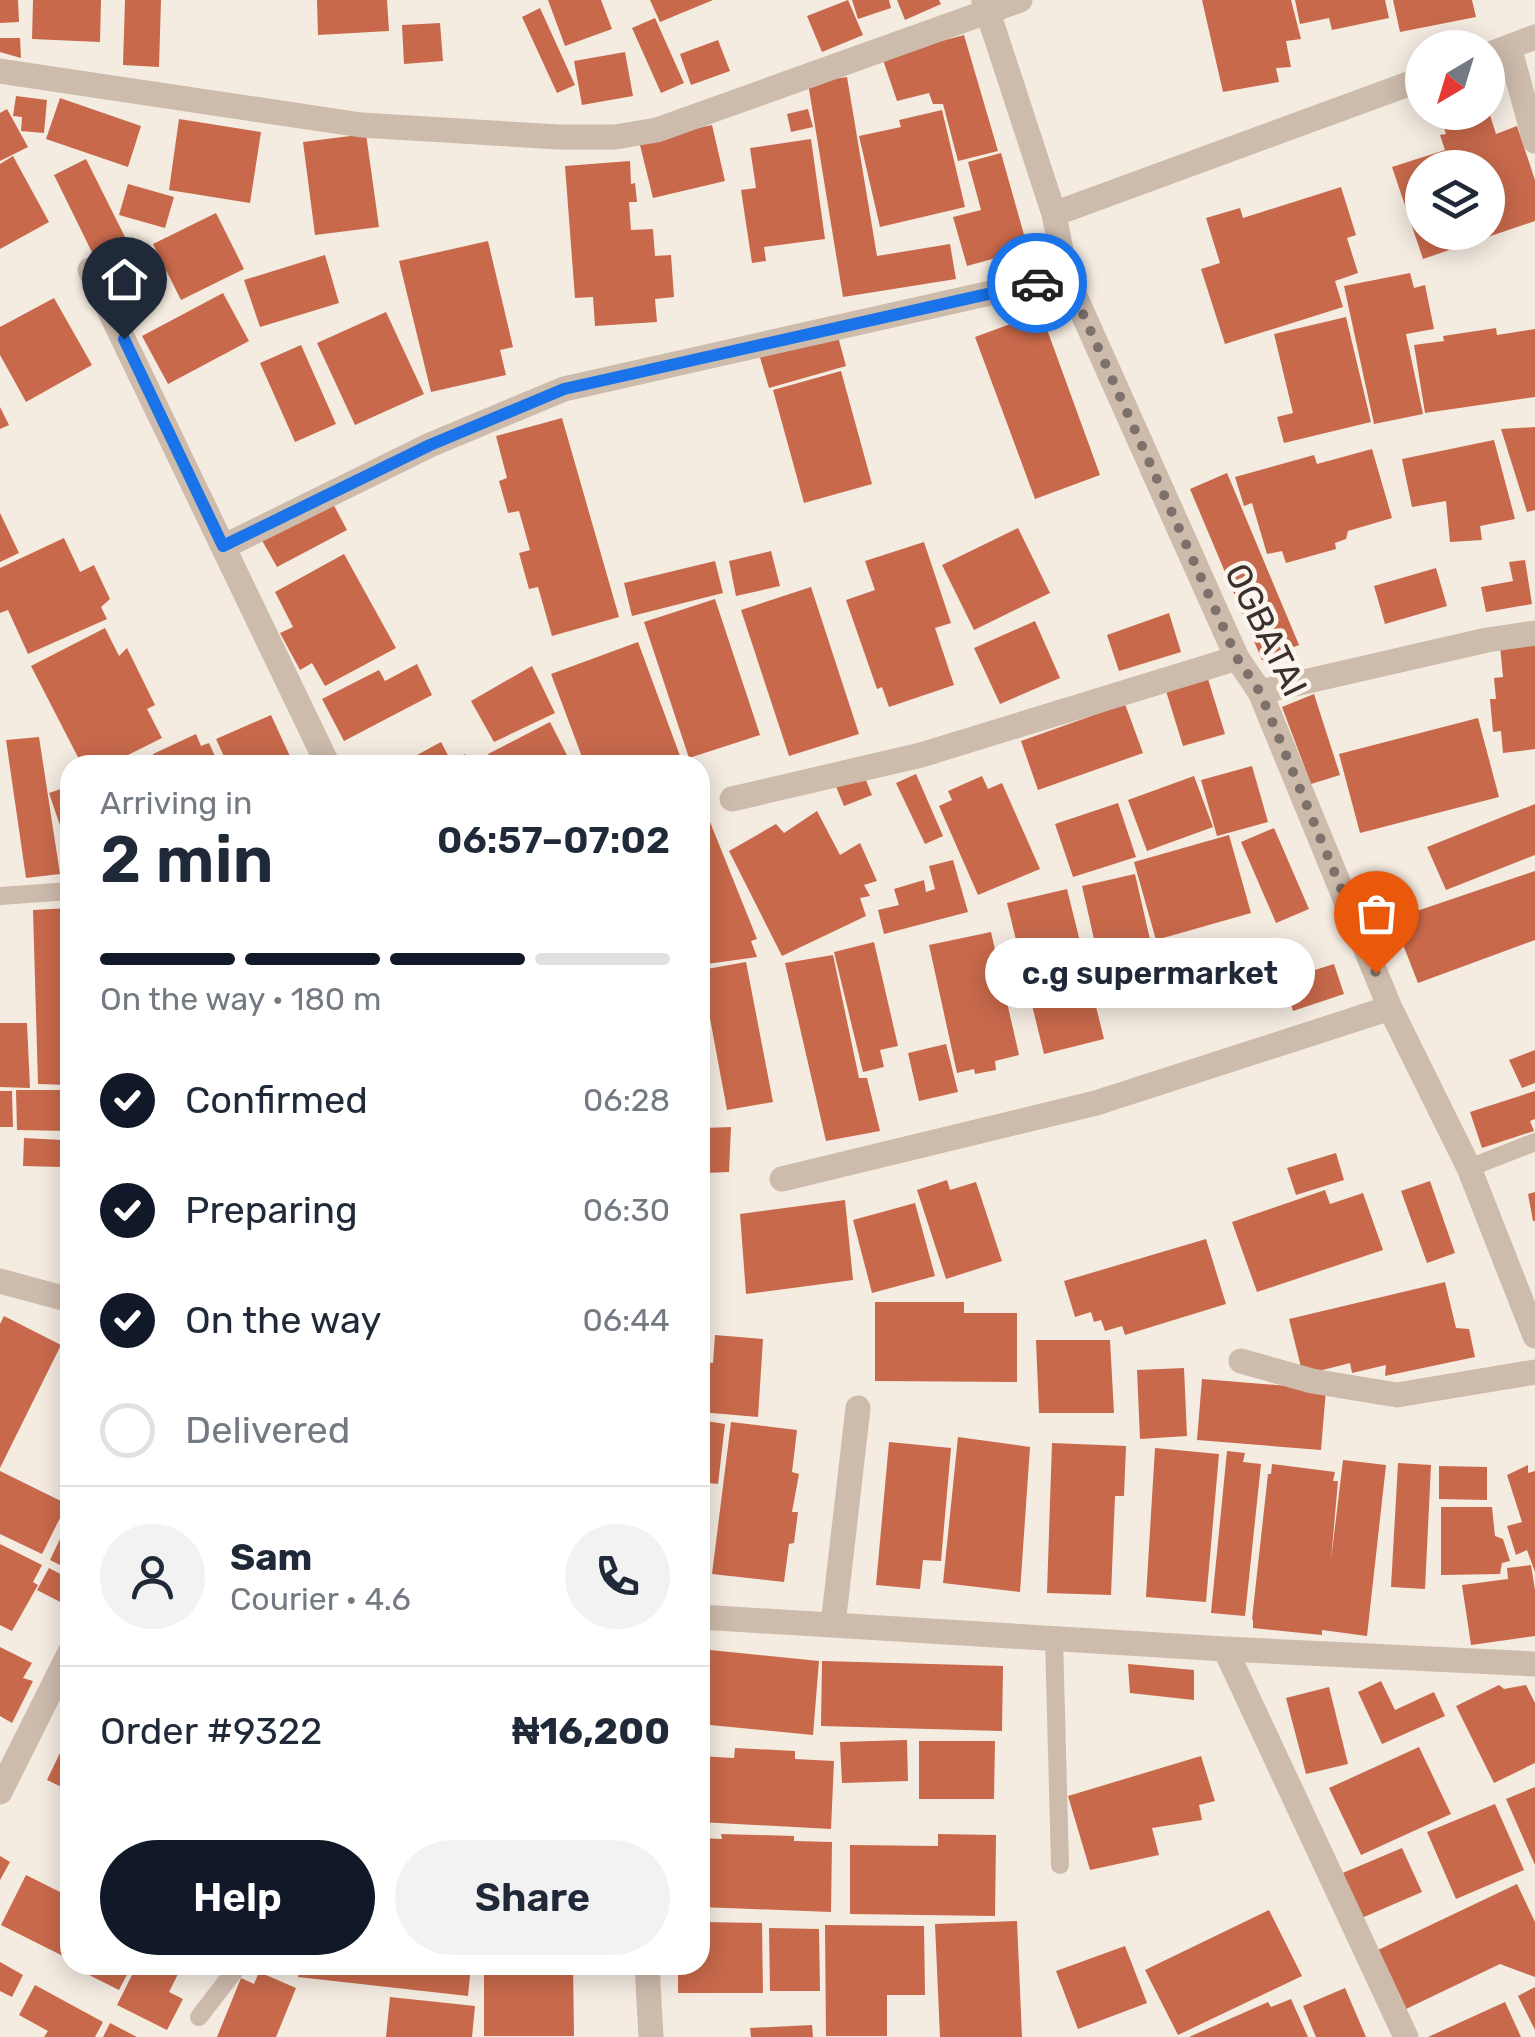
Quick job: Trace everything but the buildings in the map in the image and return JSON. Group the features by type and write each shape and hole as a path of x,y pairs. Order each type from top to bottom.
{"street":[{"path":"0,71 361,125 615,137 657,130 986,6 1020,0"},
{"name":"OGBATAI","path":"986,6 1054,214 1066,276 1237,658 1260,692 1390,1008 1469,1168 1535,1336"},
{"path":"1505,48 1535,37"},
{"path":"1505,68 1535,141"},
{"path":"1054,214 1405,85"},
{"path":"90,270 323,755"},
{"path":"223,546 430,445 564,389 1066,276"},
{"path":"1260,692 1488,640 1535,633"},
{"path":"732,798 921,755 1237,658"},
{"path":"782,1179 1096,1102 1390,1008"},
{"path":"0,1281 60,1297"},
{"path":"1241,1360 1312,1381 1397,1396 1535,1372"},
{"path":"834,1625 858,1408"},
{"path":"710,1617 1535,1664"},
{"path":"1224,1648 1406,2037"},
{"path":"0,1792 60,1672"},
{"path":"648,1975 651,2037"}],"lane":[{"path":"0,896 60,892"},
{"path":"1469,1168 1535,1142"},
{"path":"1054,1638 1060,1866"},
{"path":"199,2017 230,1975"}],"way so far":[{"path":"1037,283 1066,276 1237,658 1260,692 1376,973"}],"place":[{"name":"c.g supermarket","path":"1376,973"}],"route":[{"path":"124,339 223,546 430,445 564,389 1037,283"}]}
